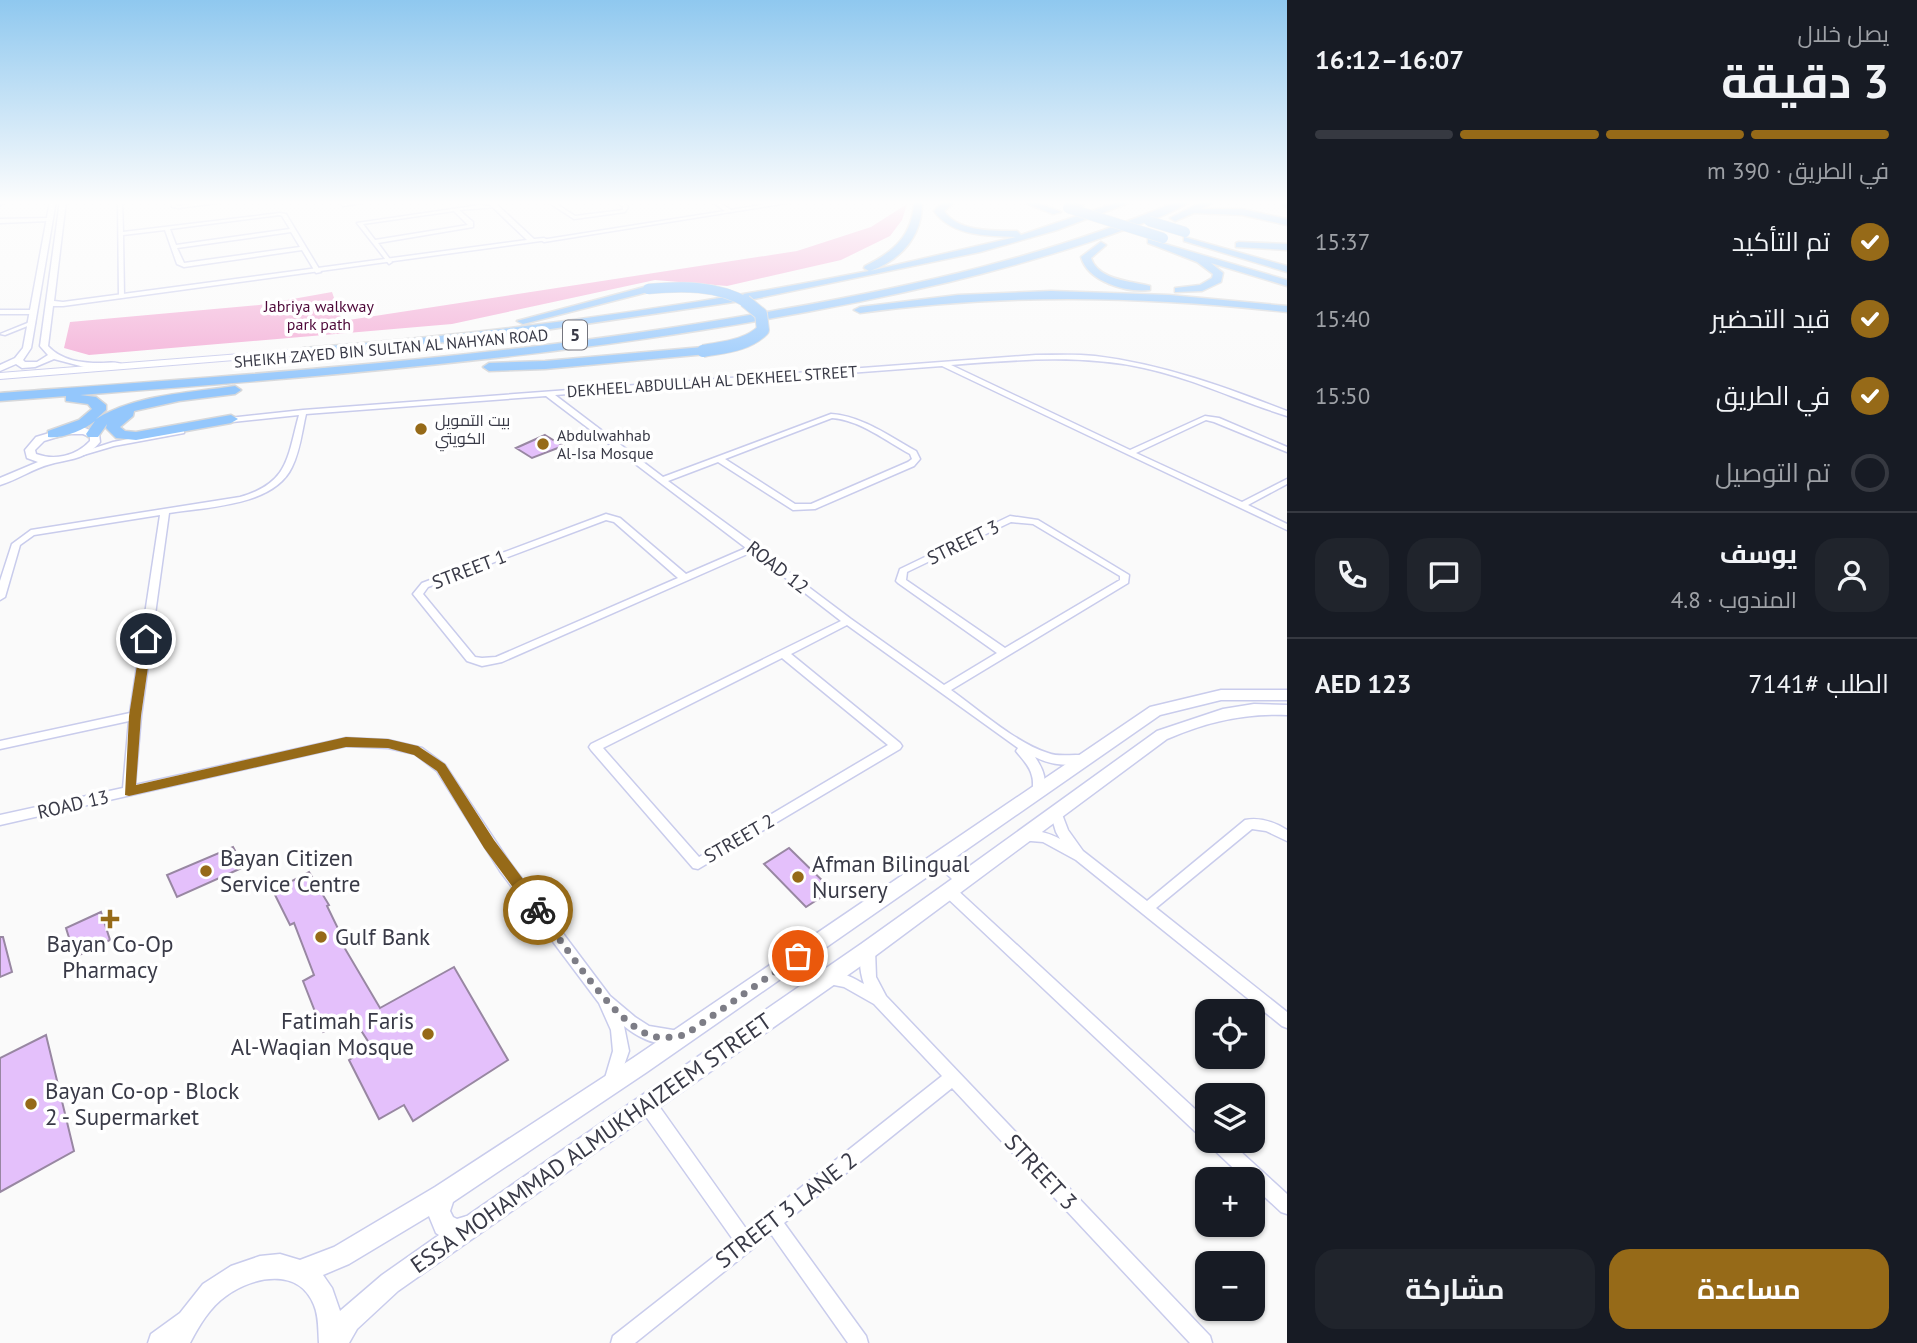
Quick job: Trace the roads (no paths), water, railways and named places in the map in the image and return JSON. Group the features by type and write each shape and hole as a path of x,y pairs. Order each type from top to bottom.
{"highway":[{"path":"822,284 877,264"},
{"path":"303,352 539,331 708,306 924,264"},
{"path":"912,276 947,264"},
{"name":"SHEIKH ZAYED BIN SULTAN AL NAHYAN ROAD","path":"0,386 522,341 735,311 961,264"},
{"name":"SHEIKH ZAYED BIN SULTAN AL NAHYAN ROAD","path":"0,398 505,354 620,340 794,312 903,289 1000,264"},
{"path":"835,314 1039,264"},
{"path":"1088,264 1096,272 1116,281 1146,288 1178,290 1206,287 1218,279 1217,271 1208,264"},
{"path":"1239,264 1287,280"},
{"path":"1248,264 1287,280"},
{"path":"97,390 271,384 703,351 754,338 764,330 761,314 741,298 688,287 648,289 556,314 490,328 303,352"},
{"path":"478,368 949,298 1037,294 1149,297 1287,309"},
{"path":"646,344 794,312"},
{"path":"95,436 99,424 112,414 166,401 271,384"},
{"path":"0,398 69,398 91,400 99,405 99,410 92,419 52,434"},
{"path":"166,401 121,417 115,422 114,432 136,436 231,419"}],"main road":[{"path":"0,376 303,352"}],"street":[{"path":"0,368 18,360 27,348 42,264"},
{"path":"55,264 44,343 53,355 88,364 137,364"},
{"path":"121,264 121,297"},
{"path":"312,264 318,272"},
{"path":"49,306 377,264"},
{"path":"0,312 35,302"},
{"path":"10,310 33,312"},
{"path":"1,334 32,323"},
{"path":"1,334 30,336"},
{"path":"18,360 20,364 33,365 49,360 53,355"},
{"name":"DEKHEEL ABDULLAH AL DEKHEEL STREET","path":"78,455 231,419 1036,356 1118,361 1160,369 1220,387 1287,414"},
{"path":"943,364 1287,527"},
{"name":"ROAD 12","path":"547,393 848,621 1011,739 1031,752 1054,761 1083,759"},
{"path":"0,597 16,544 25,536 251,497 277,485 286,473 303,412"},
{"path":"663,480 719,459 837,416 846,418 913,453 916,458 911,464 824,502 802,508 793,507 719,459"},
{"path":"1129,453 1205,418 1216,420 1287,450"},
{"path":"0,474 35,443 52,434 80,430 95,436 93,445 78,455 54,460 0,482"},
{"name":"DEKHEEL ABDULLAH AL DEKHEEL STREET","path":"95,436 131,441"},
{"path":"30,450 34,458 54,460"},
{"path":"1243,505 1287,481"},
{"path":"129,791 135,716 165,511"},
{"name":"STREET 1","path":"684,578 617,520 606,517 425,585 418,594 471,659 489,662 754,548"},
{"name":"STREET 3","path":"943,690 1005,653 1125,581 1124,575 1035,522 1019,518 1010,519 903,571 901,581 907,586 1005,653"},
{"name":"STREET 2","path":"783,653 896,746 698,863 595,747 783,653 848,621"},
{"name":"ESSA MOHAMMAD ALMUKHAIZEEM STREET","path":"301,1271 341,1256 443,1195 685,1035 1155,711 1221,695 1287,695"},
{"name":"ESSA MOHAMMAD ALMUKHAIZEEM STREET","path":"334,1343 348,1320 367,1301 868,950 1153,742 1174,729 1234,711 1287,709"},
{"path":"1155,711 1159,722 1174,729"},
{"path":"0,745 135,716"},
{"path":"1128,729 1144,731 1153,742"},
{"name":"ROAD 12","path":"1011,739 1035,765 1039,774 1038,790"},
{"name":"ROAD 13","path":"0,820 346,742 388,744 418,751 441,768 505,867 604,998 647,1035 663,1038 685,1035"},
{"path":"1056,812 1062,832 1081,856 1287,1021"},
{"path":"1146,909 1249,824 1260,823 1273,827 1287,836"},
{"path":"1023,836 1045,838 1081,856"},
{"path":"944,855 946,866 951,870 970,875"},
{"path":"949,891 1195,1120"},
{"name":"STREET 3","path":"868,950 866,969 870,985 881,1000 1203,1343"},
{"name":"STREET 3","path":"828,977 845,981 881,1000"},
{"name":"ROAD 13","path":"604,998 618,1030 621,1051 618,1069 610,1085"},
{"name":"STREET 3 LANE 2","path":"620,1343 952,1078"},
{"path":"648,1105 745,1242"},
{"path":"1230,1153 1287,1206"},
{"path":"443,1195 439,1211 443,1225 456,1231 471,1226"},
{"path":"772,1221 859,1343"},
{"path":"160,1343 188,1320 216,1289 240,1273 264,1265 287,1266 301,1271 317,1284 328,1303 334,1343"},
{"path":"177,1343 188,1320"}],"place":[{"name":"بيت التمويل الكويتي","path":"421,429"},
{"name":"Abdulwahhab Al-Isa Mosque","path":"543,444"},
{"name":"Bayan Citizen Service Centre","path":"206,871"},
{"name":"Afman Bilingual Nursery","path":"798,877"},
{"name":"Bayan Co-Op Pharmacy","path":"110,919"},
{"name":"Gulf Bank","path":"321,937"},
{"name":"Fatimah Faris Al-Waqian Mosque","path":"428,1034"},
{"name":"Bayan Co-op - Block 2 - Supermarket","path":"31,1104"}],"park label":[{"name":"Jabriya walkway park path","path":"319,315"}]}
